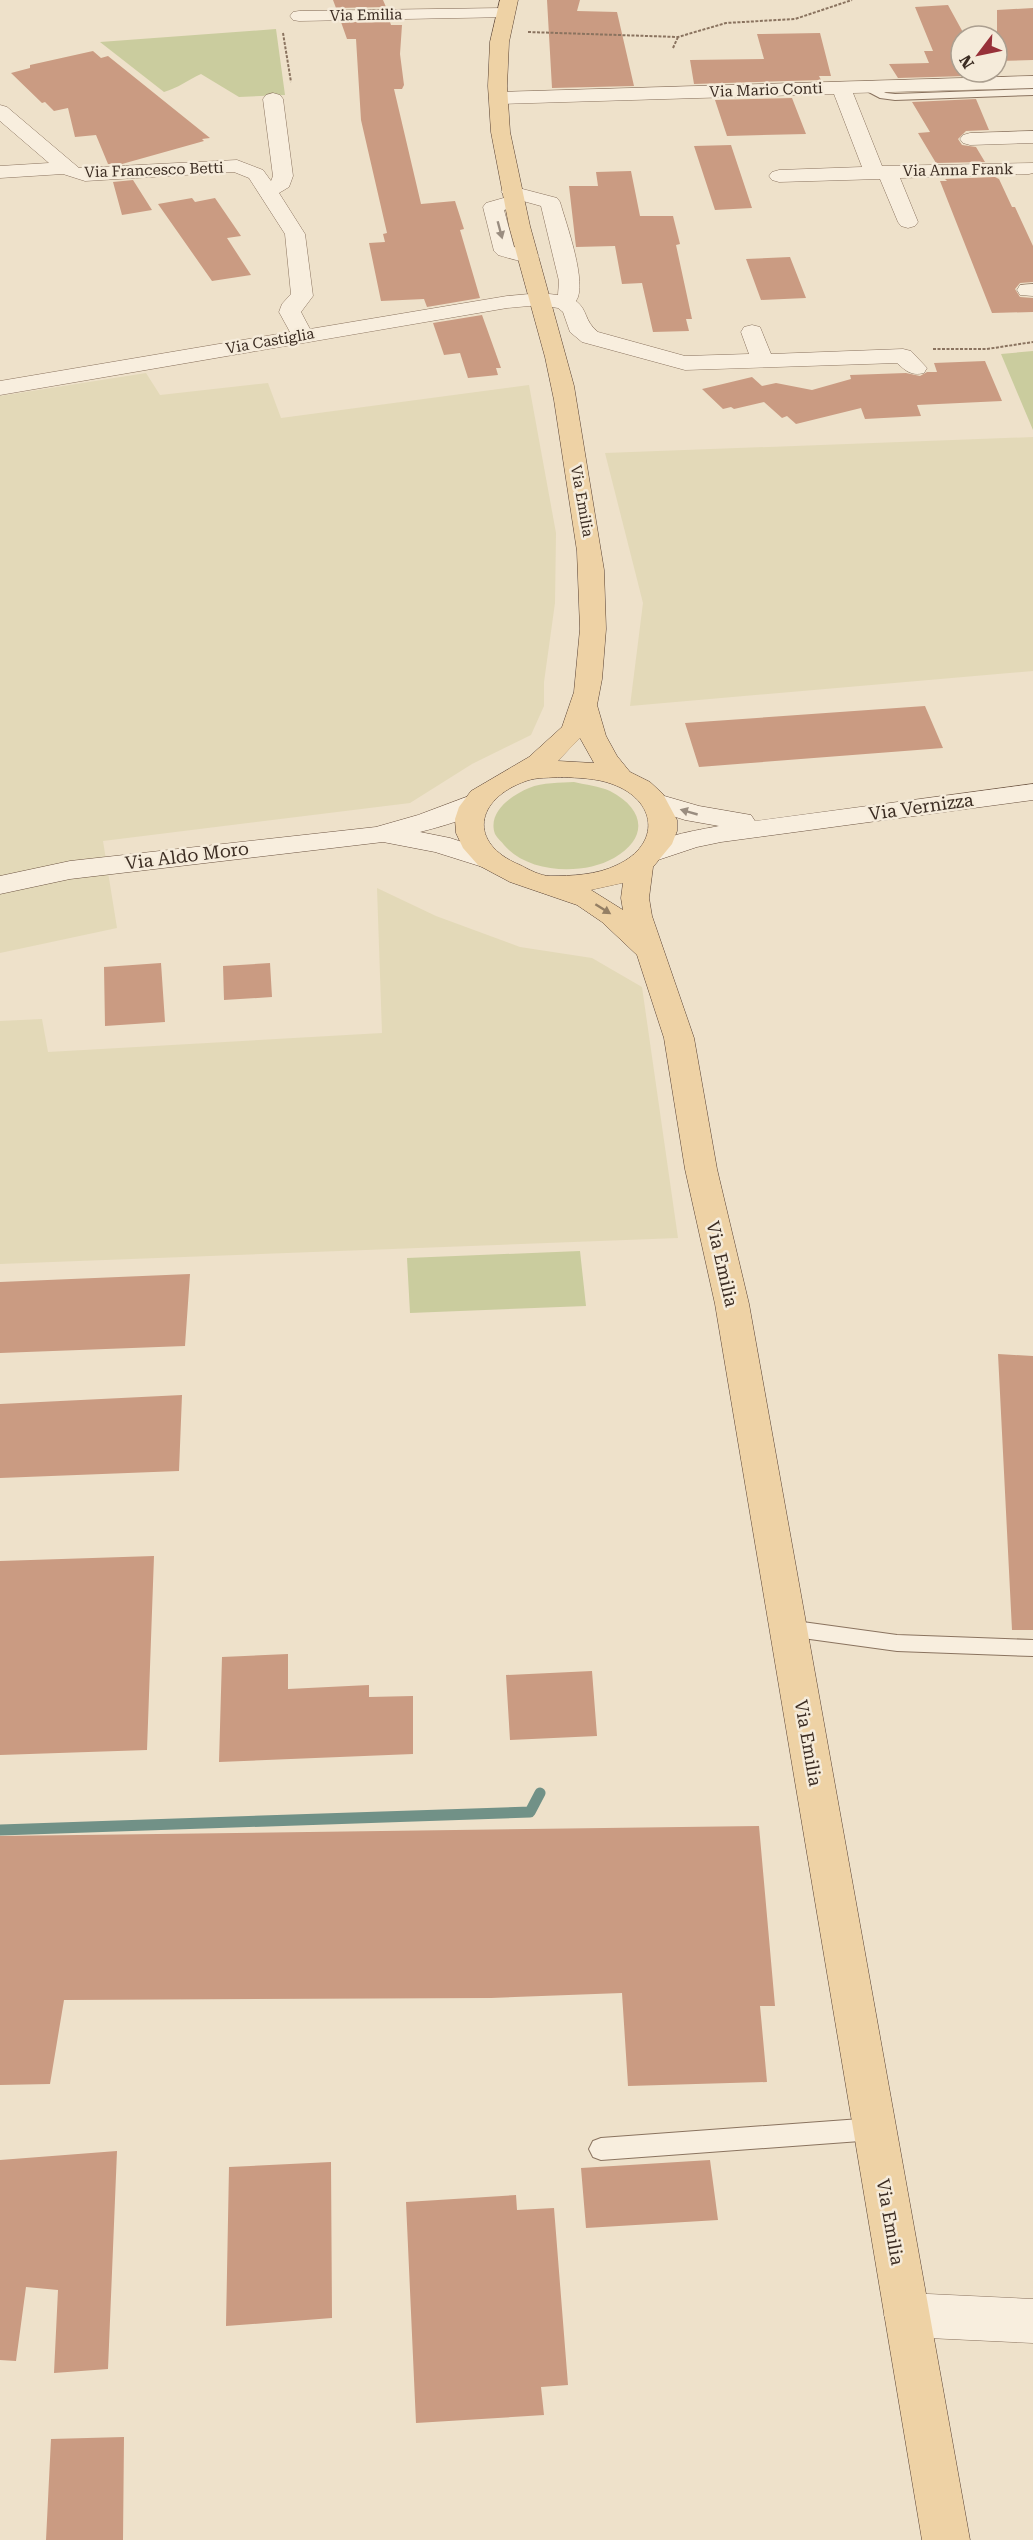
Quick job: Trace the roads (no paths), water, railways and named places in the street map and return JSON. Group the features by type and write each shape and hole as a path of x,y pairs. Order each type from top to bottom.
{"main road":[{"path":"506,15 498,55 499,98 502,139 512,197"},
{"name":"Via Emilia","path":"528,256 556,360 588,535 595,596 590,661 584,706 573,730 539,763 495,785 477,801 470,816 469,832 476,847 489,860 507,871 567,890 602,908 632,932 648,951"},
{"name":"Via Emilia","path":"584,706 595,745 606,763 620,777"},
{"name":"Via Emilia","path":"520,774 545,769 571,768 620,777 640,788 654,801 663,819 662,837 646,859 635,898 641,930 679,1038 701,1169 732,1304 946,2540"},
{"name":"Via Emilia","path":"530,879 564,883 600,880 621,874 646,859"}],"street":[{"name":"Via Emilia","path":"299,16 506,15"},
{"name":"Via Mario Conti","path":"499,98 1033,82"},
{"name":"Via Anna Frank","path":"841,88 880,172 908,222"},
{"path":"268,191 282,183 283,176 273,99"},
{"name":"Via Francesco Betti","path":"0,111 67,168 85,175 237,166 256,174 295,234 302,296 293,304 290,312 303,335"},
{"name":"Via Anna Frank","path":"779,176 880,172 1031,172 1024,137 970,139"},
{"name":"Via Francesco Betti","path":"0,172 67,168"},
{"name":"Via Emilia","path":"512,197 493,207 505,251 528,256"},
{"path":"512,197 550,202 570,281 569,296 564,302"},
{"path":"540,299 564,302 573,309 578,327 582,332 602,341 685,363 910,362"},
{"name":"Via Castiglia","path":"0,388 303,335 507,302 540,299"},
{"path":"752,332 762,361"},
{"path":"556,360 569,348 602,341"},
{"name":"Via Vernizza","path":"646,859 690,840 1033,792"},
{"name":"Via Aldo Moro","path":"0,885 70,870 376,835 419,825 477,801"},
{"name":"Via Vernizza","path":"654,801 719,819 809,822"},
{"name":"Via Aldo Moro","path":"376,835 440,844 489,860"},
{"path":"907,2315 1033,2321"}],"lane":[{"path":"867,87 884,96 895,97 1033,92"},
{"path":"788,1628 897,1643 1033,1648"},
{"path":"601,2149 874,2129"}],"waterway":[{"path":"0,1830 530,1812 540,1793"}]}
